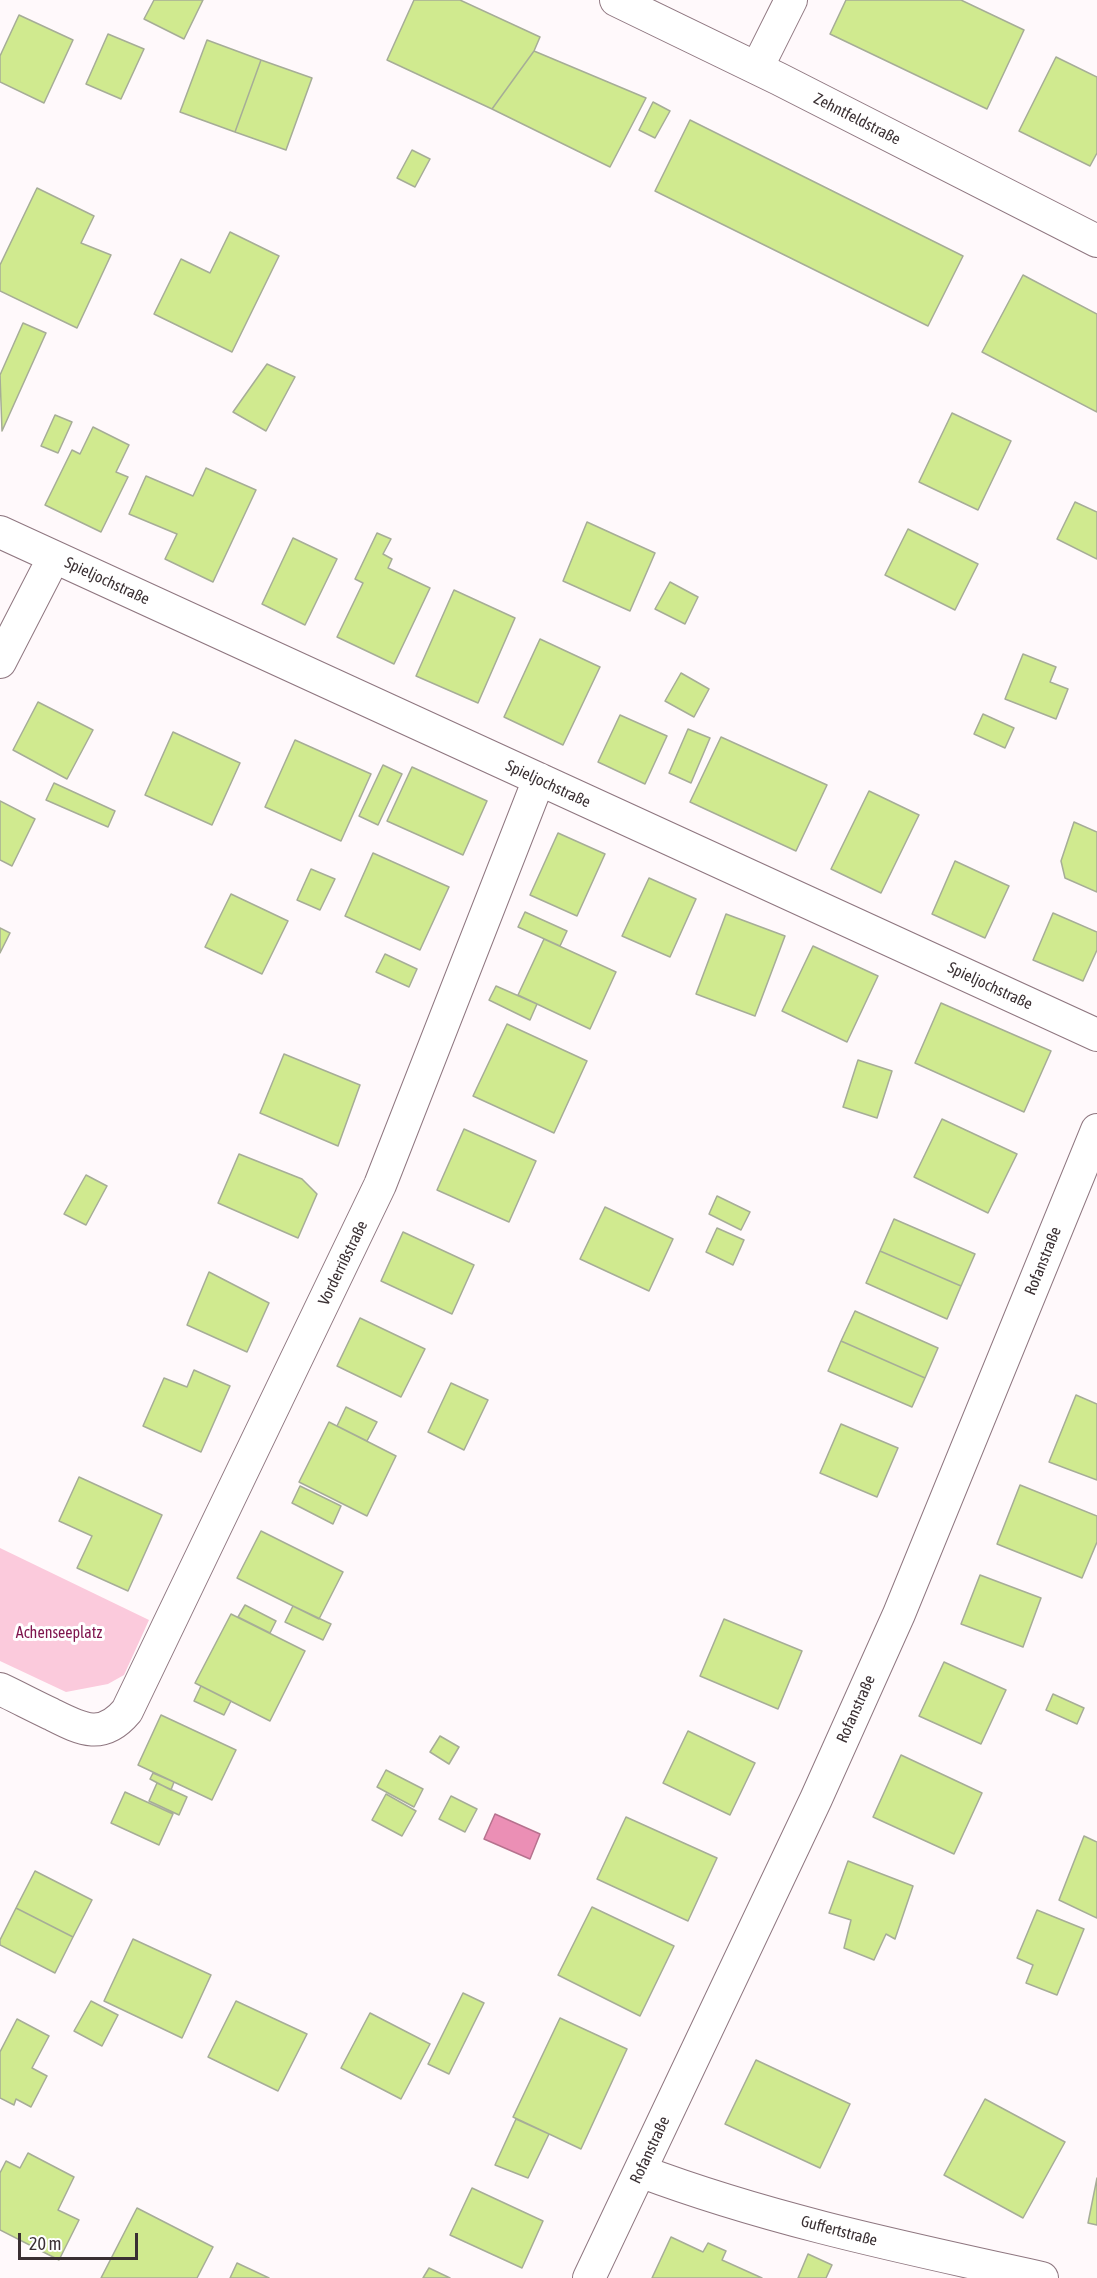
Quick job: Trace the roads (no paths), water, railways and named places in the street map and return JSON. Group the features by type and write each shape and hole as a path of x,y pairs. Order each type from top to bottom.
{"street":[{"name":"Zehntfeldstraße","path":"616,0 757,68 1097,241"},
{"path":"757,68 791,0"},
{"name":"Spieljochstraße","path":"0,532 1097,1035"},
{"path":"0,662 54,557"},
{"name":"Vorderrißstraße","path":"0,1689 82,1729 109,1726 118,1721 127,1711 380,1185 539,779"},
{"name":"Rofanstraße","path":"589,2278 816,1799 899,1614 1097,1130"},
{"name":"Guffertstraße","path":"640,2171 688,2190 864,2238 1042,2278"}],"park label":[{"name":"Achenseeplatz","path":"59,1633"}]}
